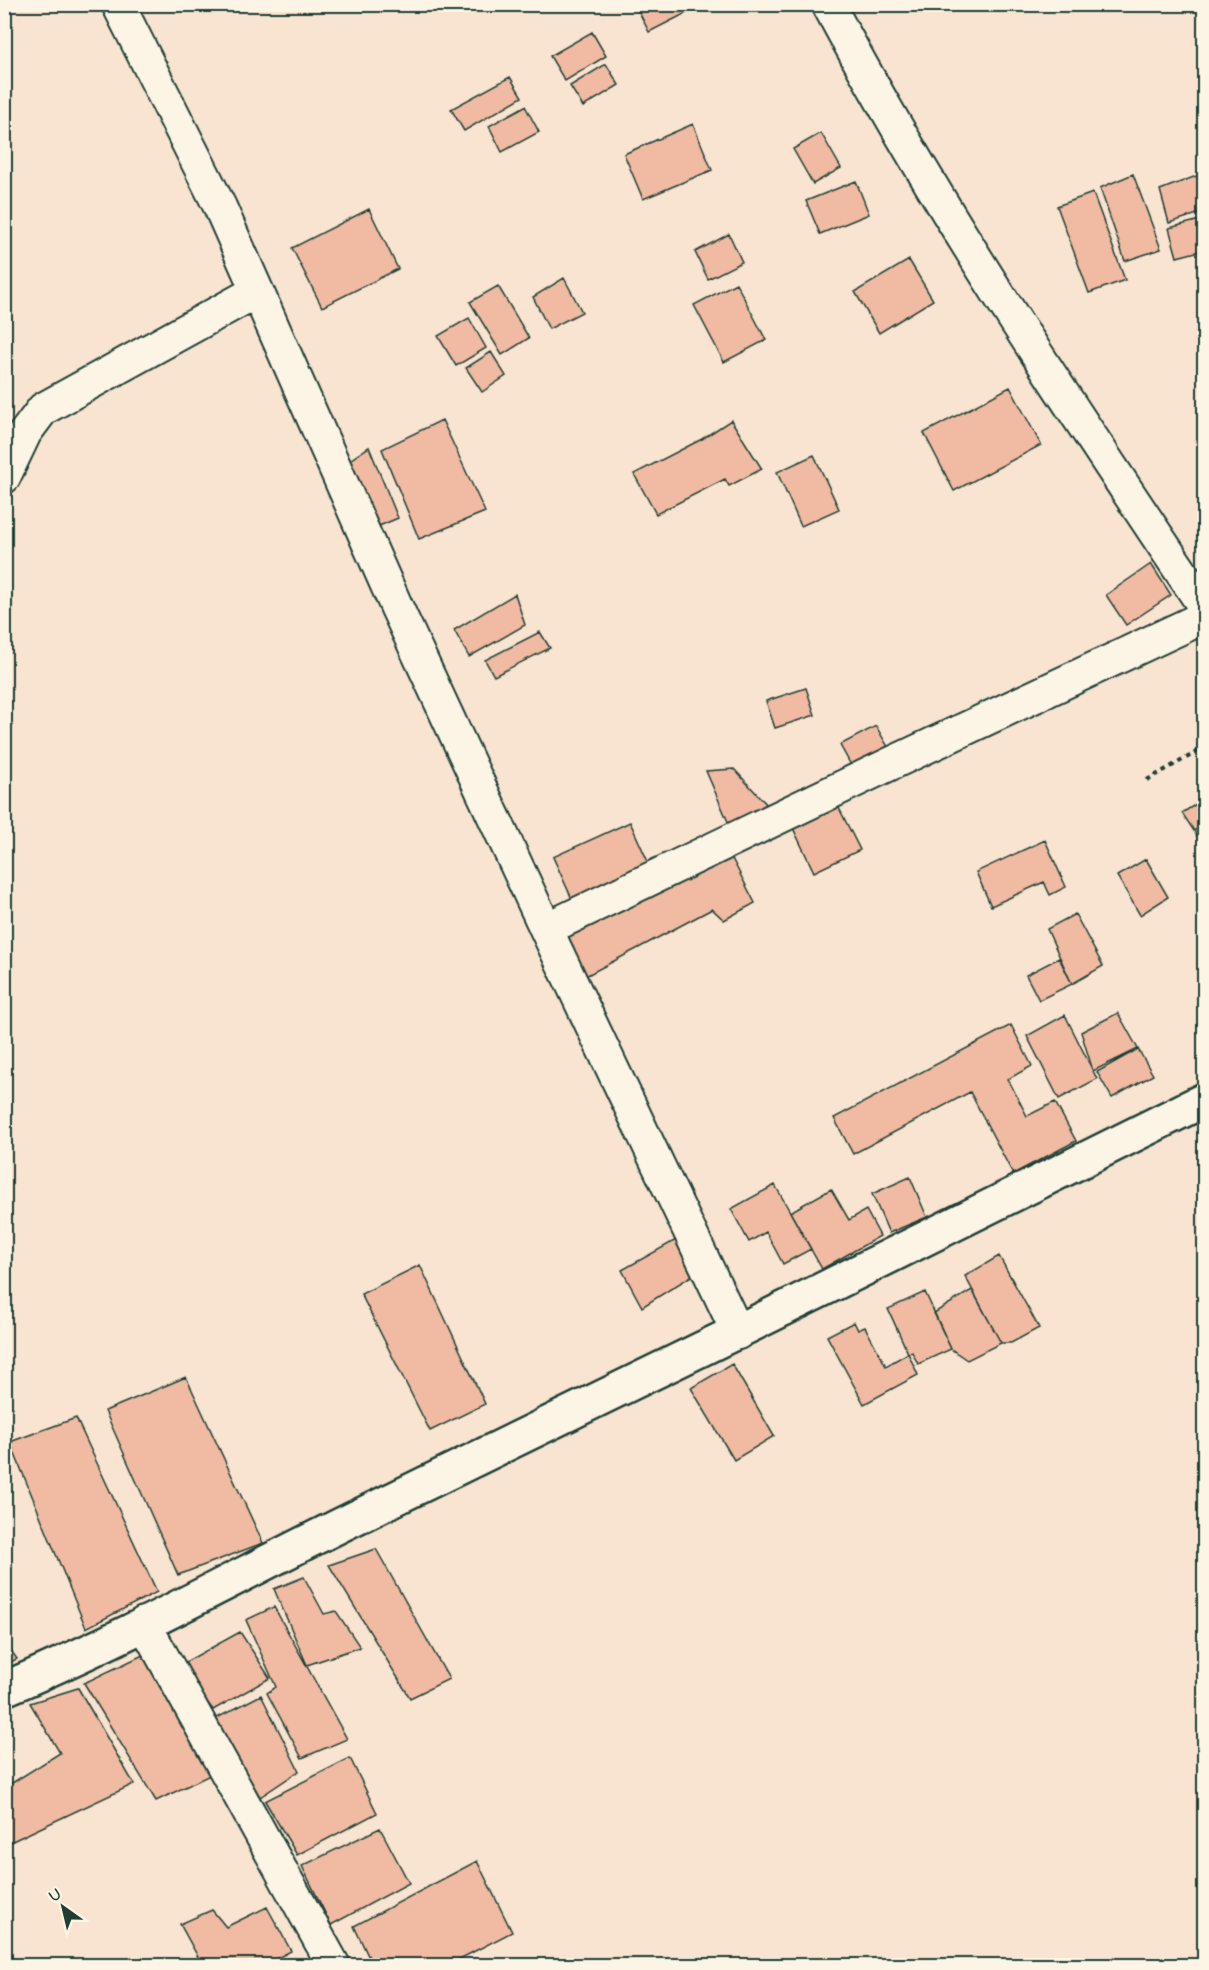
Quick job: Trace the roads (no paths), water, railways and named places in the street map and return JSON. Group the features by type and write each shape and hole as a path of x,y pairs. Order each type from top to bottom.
{"street":[{"path":"118,4 220,207 397,608 738,1333"},
{"path":"828,4 915,158 1014,321 1204,606"},
{"path":"4,477 25,433 43,409 257,291"},
{"path":"546,929 1204,617"},
{"path":"4,1689 738,1333 1204,1100"},
{"path":"144,1623 334,1965"}]}
